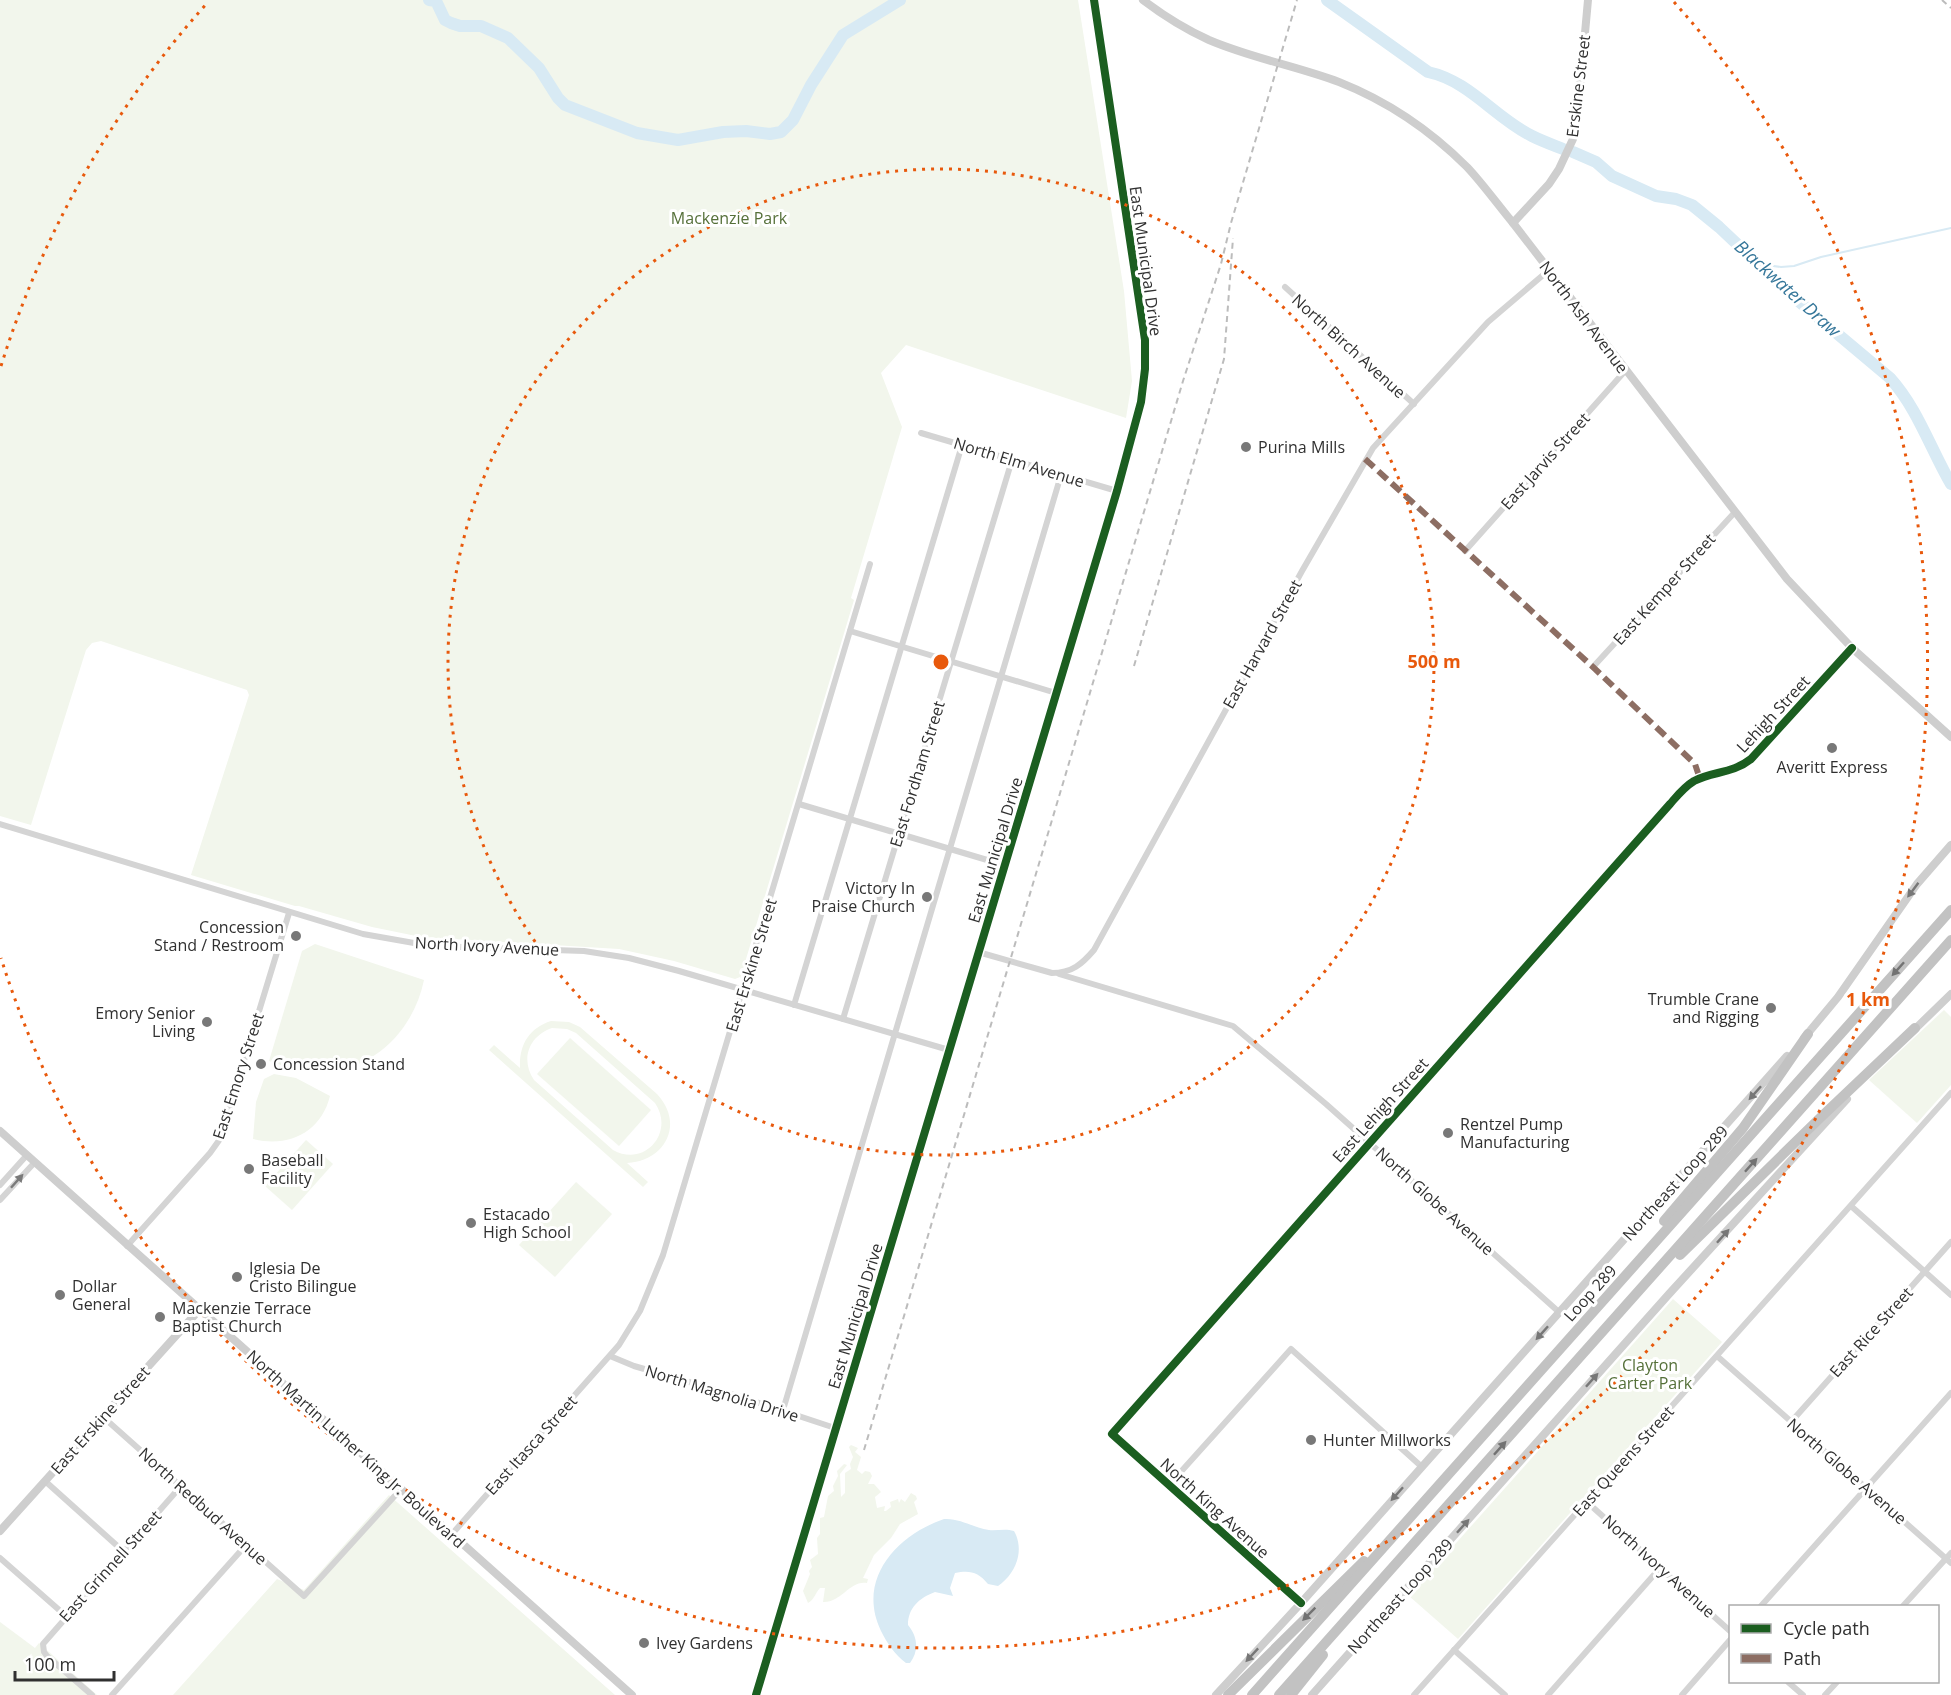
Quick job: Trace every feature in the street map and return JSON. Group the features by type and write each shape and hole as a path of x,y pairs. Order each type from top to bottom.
{"highway":[{"name":"Loop 289","path":"1252,1695 1951,910"},
{"path":"1279,1695 1951,940"},
{"path":"1601,1334 1724,1211 1915,1028"},
{"path":"1566,1343 1614,1280 1743,1128 1808,1034"},
{"path":"1228,1695 1412,1515"},
{"path":"1292,1695 1433,1523"}],"street":[{"name":"East Municipal Drive","path":"756,1695 1117,491 1141,402 1145,369 1145,339 1094,0"},
{"name":"North Ash Avenue","path":"1143,0 1173,21 1211,41 1340,83 1377,99 1426,130 1468,168 1550,270 1625,371 1793,586 1852,648 1951,737"},
{"name":"Erskine Street","path":"1513,223 1549,184 1573,139 1578,110 1588,0"},
{"name":"East Harvard Street","path":"1052,972 1062,973 1072,969 1082,963 1094,950 1365,459 1488,322 1550,270"},
{"name":"North Birch Avenue","path":"1285,287 1414,404"},
{"name":"East Jarvis Street","path":"1465,551 1625,371"},
{"name":"North Elm Avenue","path":"921,433 1117,491"},
{"path":"794,1005 962,445"},
{"name":"East Fordham Street","path":"843,1019 1012,460"},
{"path":"783,1410 1061,475"},
{"name":"East Kemper Street","path":"1593,667 1735,512"},
{"name":"East Erskine Street","path":"610,1356 635,1320 656,1276 744,990 870,564"},
{"path":"850,631 1056,693"},
{"name":"Lehigh Street","path":"1700,779 1741,767 1751,759 1852,648"},
{"name":"East Lehigh Street","path":"1112,1434 1670,804 1684,789 1700,779"},
{"path":"799,804 1004,866"},
{"name":"North Ivory Avenue","path":"0,824 289,913 363,933 410,943 455,948 561,950 609,954 679,970 949,1050"},
{"name":"Northeast Loop 289","path":"1216,1695 1301,1603 1808,1034 1850,982 1917,884 1951,845"},
{"name":"East Emory Street","path":"127,1246 220,1139 289,913"},
{"path":"978,952 1052,972"},
{"name":"North Globe Avenue","path":"1052,972 1233,1026 1560,1313"},
{"name":"Northeast Loop 289","path":"1312,1695 1837,1109 1951,994"},
{"name":"East Queens Street","path":"1414,1695 1951,1093"},
{"name":"North Martin Luther King Jr. Boulevard","path":"0,1131 632,1695"},
{"path":"0,1185 27,1155"},
{"path":"0,1200 35,1162"},
{"path":"1851,1206 1951,1295"},
{"name":"East Rice Street","path":"1791,1422 1951,1242"},
{"name":"East Erskine Street","path":"0,1531 200,1310"},
{"path":"1169,1485 1291,1348 1422,1467"},
{"name":"North Magnolia Drive","path":"610,1356 634,1366 783,1410 835,1428"},
{"name":"East Itasca Street","path":"452,1534 610,1356"},
{"name":"North Globe Avenue","path":"1717,1356 1949,1558"},
{"path":"1762,1605 1951,1392"},
{"name":"North Redbud Avenue","path":"102,1416 304,1596 401,1489"},
{"name":"North King Avenue","path":"1112,1434 1301,1603"},
{"path":"45,1481 123,1551"},
{"name":"East Grinnell Street","path":"92,1695 47,1656 43,1648 45,1639 181,1486"},
{"name":"North Ivory Avenue","path":"1587,1502 1729,1628"},
{"path":"112,1695 246,1545"},
{"path":"0,1558 66,1616"},
{"path":"1904,1605 1949,1558"},
{"path":"1548,1695 1660,1568"},
{"path":"1682,1695 1729,1642"},
{"path":"1454,1650 1505,1695"},
{"path":"1789,1683 1803,1695"},
{"path":"1825,1695 1836,1683"}],"green space":[{"name":"Mackenzie Park","path":"0,0 1078,0 1124,291 1132,381 1126,418 906,345 881,373 902,427 851,598 854,600 740,979 740,977 735,979 674,961 619,949 421,937 372,927 191,875 249,695 247,690 101,641 92,643 86,650 31,825 0,816"},
{"path":"315,944 424,980 411,1015 389,1044 359,1064 323,1072 309,1072 269,1061 302,951"},
{"path":"1944,1010 1951,1017 1951,1085 1917,1123 1869,1080"},
{"path":"551,1021 569,1022 580,1027 657,1094 665,1105 670,1128 667,1139 652,1156 627,1163 648,1182 643,1187 489,1050 494,1045 520,1068 521,1052 527,1038 543,1024","holes":["552,1028 567,1029 576,1033 655,1103 660,1114 661,1125 654,1144 646,1151 625,1154 613,1150 534,1080 527,1056 533,1042"]},
{"path":"570,1038 651,1110 619,1146 537,1074"},
{"path":"274,1074 296,1078 330,1096 326,1109 311,1128 291,1139 266,1141 253,1139 256,1102 264,1079"},
{"path":"306,1140 333,1164 292,1210 265,1186"},
{"path":"576,1182 612,1214 555,1277 519,1245"},
{"name":"Clayton Carter Park","path":"1673,1299 1722,1342 1458,1639 1409,1596"},
{"path":"851,1445 858,1448 855,1452 861,1457 857,1470 862,1474 865,1471 870,1472 872,1476 868,1484 874,1484 881,1492 875,1497 877,1508 885,1506 884,1511 886,1511 891,1507 890,1502 898,1499 899,1503 901,1499 905,1502 911,1493 917,1499 914,1502 918,1514 900,1524 891,1538 874,1555 863,1578 868,1579 867,1583 855,1585 835,1599 823,1602 825,1588 820,1588 808,1603 803,1591 812,1567 810,1560 818,1554 817,1538 820,1534 820,1518 824,1517 828,1496 834,1491 837,1471 844,1464 847,1465 840,1474 841,1497 845,1493 845,1473 851,1469 850,1464 853,1457 849,1447"},
{"path":"389,1495 615,1695 173,1695 277,1579 304,1590"},
{"path":"0,1622 35,1648 39,1643 97,1695 0,1695"}],"shaded area":[{"path":"944,1519 956,1520 989,1530 1014,1531 1019,1554 1010,1575 998,1586 988,1584 973,1573 955,1573 950,1588 953,1596 935,1592 919,1601 912,1609 908,1625 914,1634 916,1649 910,1663 906,1663 895,1653 881,1631 875,1612 874,1594 878,1577 897,1548 927,1526"}],"waterway":[{"name":"Blackwater Draw","path":"429,0 436,1 445,20 451,23 460,26 481,26 508,38 539,68 565,105 637,133 678,140 723,132 746,131 770,134 781,132 793,120 811,85 843,35 900,0"},
{"name":"Blackwater Draw","path":"1327,0 1428,72 1457,83 1506,120 1536,138 1563,149"},
{"name":"Blackwater Draw","path":"1573,152 1596,162 1612,176 1656,196 1676,199 1692,205 1719,227 1790,294 1890,378 1916,416 1951,484"},
{"path":"1758,264 1794,266 1821,257 1951,228"}],"railway":[{"path":"864,1450 1183,381 1221,264 1297,0"},
{"path":"1942,0 1951,8"},
{"path":"1134,666 1224,359 1233,238"}],"marked path":[{"path":"1365,459 1593,667 1695,764 1700,779"}],"cycle path":[{"path":"756,1695 1117,491 1141,402 1145,369 1145,340 1094,0"},
{"path":"1301,1603 1112,1434 1681,792 1694,781 1730,770 1751,759 1852,648"}],"place":[{"name":"Purina Mills","path":"1246,447"},
{"name":"Averitt Express","path":"1832,748"},
{"name":"Victory In Praise Church","path":"927,897"},
{"name":"Concession Stand / Restroom","path":"296,936"},
{"name":"Trumble Crane and Rigging","path":"1771,1008"},
{"name":"Emory Senior Living","path":"207,1022"},
{"name":"Concession Stand","path":"261,1064"},
{"name":"Rentzel Pump Manufacturing","path":"1448,1133"},
{"name":"Baseball Facility","path":"249,1169"},
{"name":"Estacado High School","path":"471,1223"},
{"name":"Iglesia De Cristo Bilingue","path":"237,1277"},
{"name":"Dollar General","path":"60,1295"},
{"name":"Mackenzie Terrace Baptist Church","path":"160,1317"},
{"name":"Hunter Millworks","path":"1311,1440"},
{"name":"Ivey Gardens","path":"644,1643"}]}
